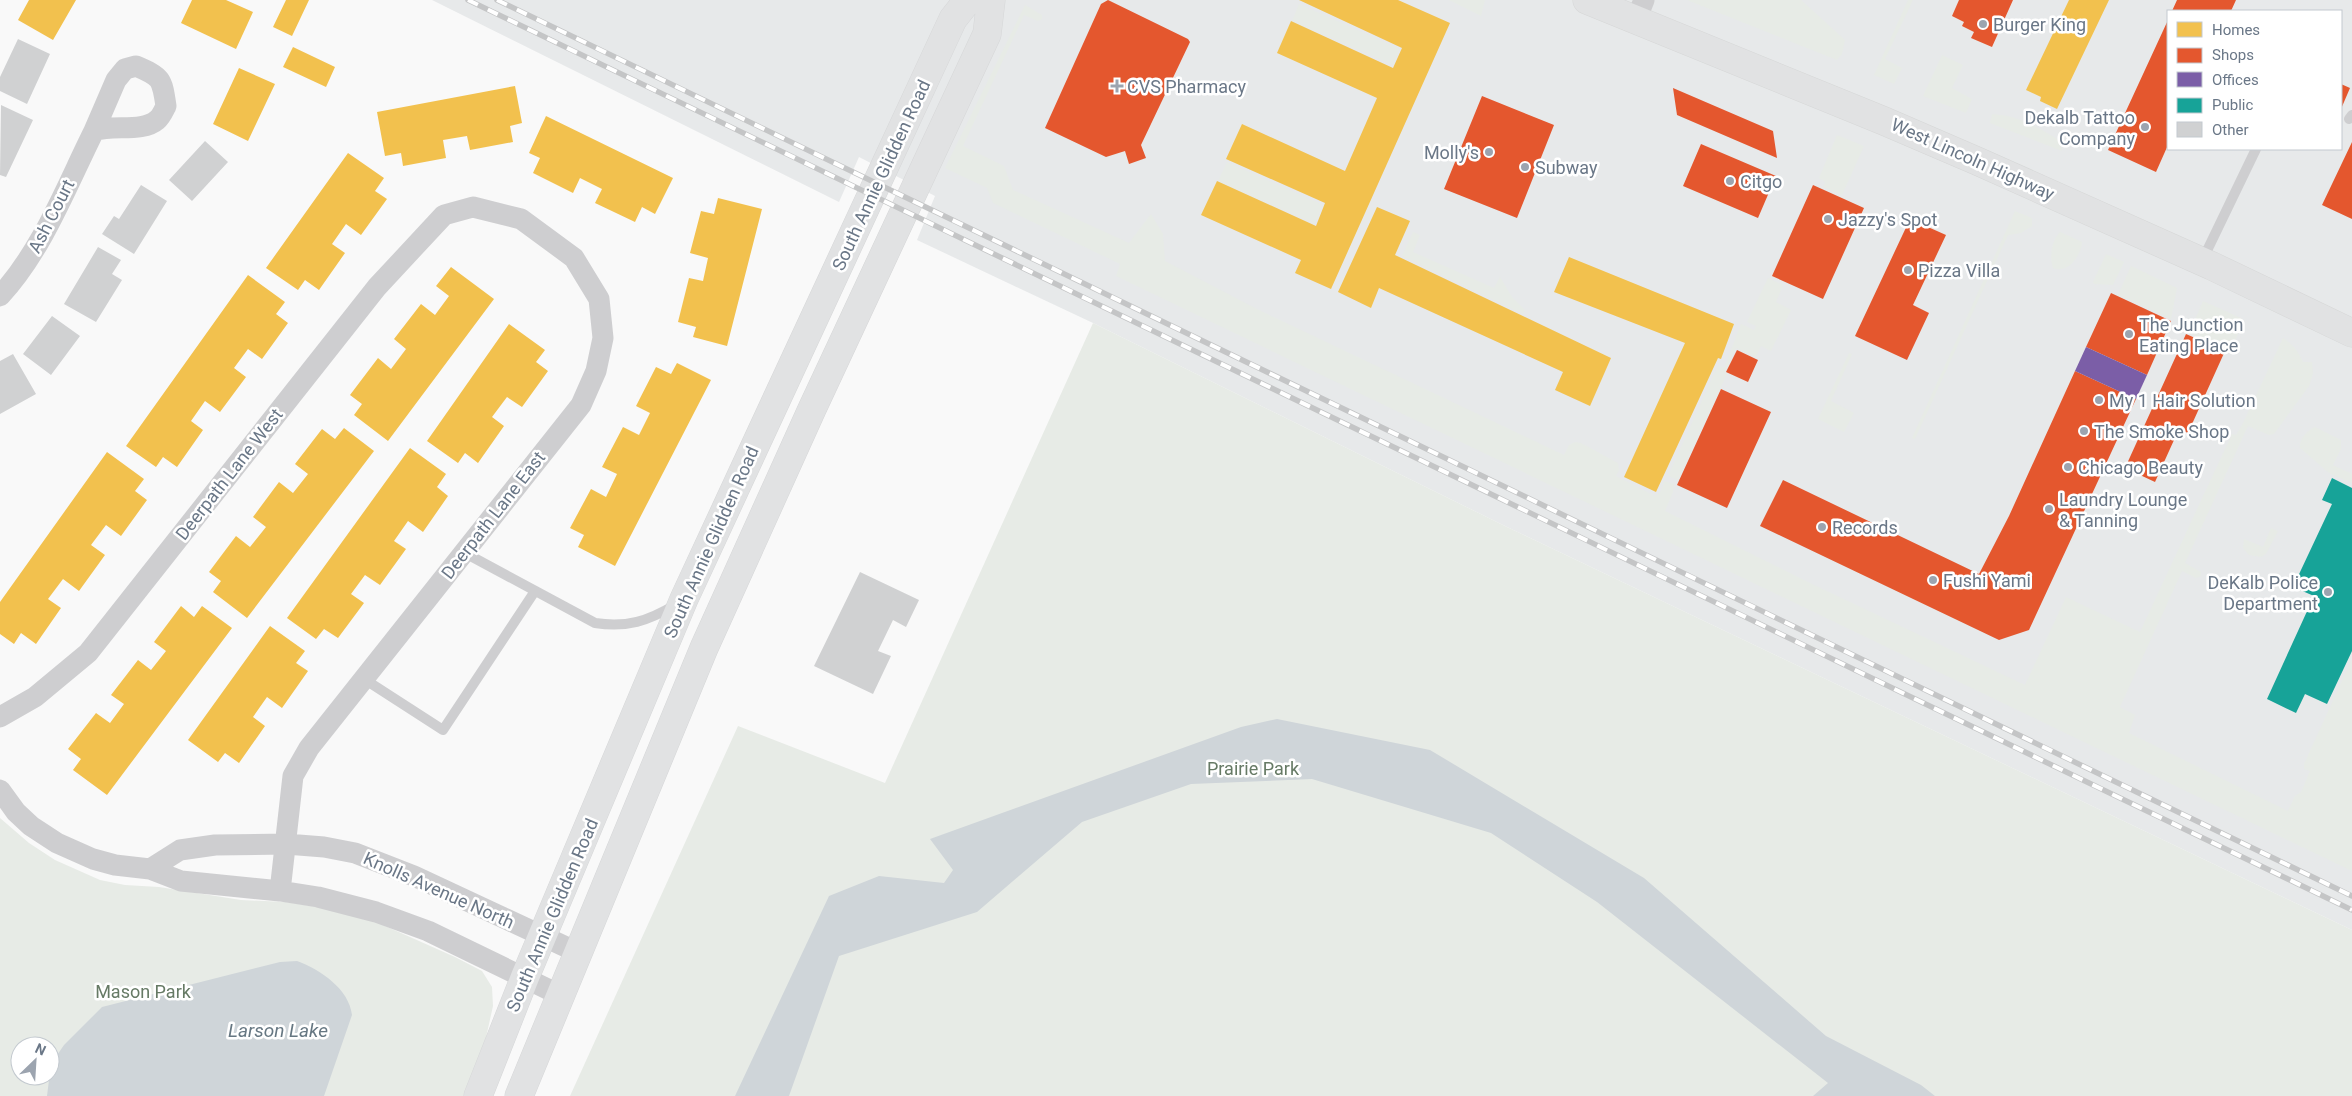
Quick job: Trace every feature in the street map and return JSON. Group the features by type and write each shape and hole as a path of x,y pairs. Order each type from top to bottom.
{"main road":[{"name":"South Annie Glidden Road","path":"478,1096 525,977 684,599 953,19 968,0"},
{"name":"South Annie Glidden Road","path":"519,1096 562,996 704,648 812,409 986,34 991,0"},
{"name":"West Lincoln Highway","path":"1587,0 1640,10 2202,262 2352,333"}],"street":[{"name":"Ash Court","path":"0,296 30,257 94,131"},
{"name":"Deerpath Lane East","path":"280,891 293,776 309,748 581,405 596,370 602,338 599,299 574,258 521,219 473,207 444,215"},
{"name":"Deerpath Lane West","path":"0,717 35,697 88,653 377,287 444,215"},
{"path":"0,790 16,812 31,826 57,843 92,858 115,865 150,869 181,881 280,891 354,906 396,918 562,996"},
{"name":"Knolls Avenue North","path":"150,869 180,850 223,844 286,844 347,852 383,863 579,953"}],"lane":[{"path":"2202,262 2256,150"},
{"path":"465,553 595,623 609,626 629,624 652,618 684,599"},
{"path":"364,679 443,730 535,592"}],"shaded area":[{"path":"432,0 2352,0 2352,930 1505,526 1093,323 917,240 935,196 859,157 839,202"}],"green space":[{"path":"1449,0 1485,0 1481,16"},
{"path":"1687,0 1801,0 1845,40 1842,54 1837,60"},
{"path":"1908,0 1913,0 1885,59 1902,68 1894,84 1874,75"},
{"path":"1299,4 1400,49 1393,65 1292,21"},
{"path":"1025,5 1042,15 1042,19 1038,21 1024,15 963,146 1004,166 1013,190 1129,243 1151,214 1163,234 1165,261 1257,309 1564,455 1569,445 1575,442 1581,443 1618,463 1619,470 1616,476 1655,496 1661,491 1664,481 1674,484 1673,492 1665,511 1812,584 2025,685 2066,597 2140,632 2232,434 2236,435 2243,423 2283,338 2295,348 2303,362 2312,362 2313,373 2309,386 2274,434 2269,435 2248,426 2185,563 2201,572 2201,576 2196,578 2182,571 2120,707 2135,715 2129,733 2288,811 2295,796 2301,792 2310,771 2304,769 2304,764 2352,659 2352,871 1116,276 1120,264 993,203 987,188 945,168"},
{"path":"1942,55 1963,65 1952,88 1972,99 1966,113 1923,96"},
{"path":"1992,114 2019,119 2035,126 2059,140 2062,151 1990,123"},
{"path":"1837,135 1864,146 1842,195 1823,187 1825,182 1819,178"},
{"path":"1227,162 1323,205 1315,224 1218,181"},
{"path":"2015,211 2032,218 2032,226 2021,233 2008,235 1915,439 1912,438"},
{"path":"1413,232 1420,235 1413,252 1494,288 1500,277 1512,297 1525,310 1523,314 1402,256"},
{"path":"2060,232 2082,242 2079,253 2073,262 2069,266 2059,269 2053,268 2051,253 2055,239"},
{"path":"2106,254 2124,262 2113,285 2094,284 2093,282"},
{"path":"2131,266 2177,288 2171,319 2118,295"},
{"path":"1768,278 1783,285 1776,302 1791,310 1771,351 1761,346 1756,357 1736,348 1725,372 1727,374 1678,480 1668,476 1718,365 1724,368 1741,324 1754,330 1756,326 1747,322"},
{"path":"2203,301 2243,319 2230,352 2189,333"},
{"name":"Prairie Park","path":"1093,323 1505,526 2352,930 2352,1096 570,1096 738,726 885,783"},
{"path":"1849,353 1852,354 1831,401 1854,413 1844,432 1818,419"},
{"path":"2315,427 2341,440 2341,449 2333,465 2352,474 2352,483 2329,473 2300,448 2304,436"},
{"path":"2271,528 2278,531 2266,554 2261,557 2249,555 2243,548 2244,539 2263,547"},
{"name":"Mason Park","path":"0,818 29,843 55,860 100,880 241,900 286,902 324,908 374,921 482,971 492,987 493,1006 485,1042 464,1096 0,1096"}],"water":[{"path":"1277,719 1430,750 1644,878 1826,1036 1921,1085 1935,1096 1813,1096 1828,1083 1597,902 1491,833 1312,779 1191,784 1082,822 977,912 839,956 789,1096 735,1096 829,896 879,876 944,883 953,870 930,839 1241,727"},
{"name":"Larson Lake","path":"297,961 324,975 340,989 350,1006 352,1015 324,1096 47,1096 48,1086 60,1086 60,1051 102,1007 280,962"}],"building: Homes":[{"path":"29,0 76,0 53,40 18,20"},
{"path":"192,0 226,0 253,12 236,49 181,23"},
{"path":"286,0 309,0 292,36 273,27"},
{"path":"1299,0 1398,0 1450,23 1331,289 1295,273 1301,260 1201,215 1217,181 1316,226 1325,203 1226,159 1242,124 1345,171 1377,98 1277,53 1291,21 1393,68 1402,48"},
{"path":"2069,0 2109,0 2057,109 2040,101 2041,97 2026,90"},
{"path":"293,47 335,67 326,87 283,67"},
{"path":"239,68 275,84 248,141 213,124"},
{"path":"515,86 522,123 510,126 513,142 470,150 467,136 443,140 446,158 403,166 401,153 385,156 377,112"},
{"path":"546,116 673,178 655,214 642,207 635,222 595,203 602,189 580,178 573,193 533,173 540,158 529,153"},
{"path":"348,153 384,178 375,191 387,199 361,235 346,224 332,244 345,253 319,290 305,280 298,290 266,268"},
{"path":"718,198 762,209 727,346 693,337 696,327 678,322 689,278 703,281 708,258 690,253 701,211 714,214"},
{"path":"1377,207 1410,221 1395,255 1611,358 1590,406 1555,390 1563,372 1379,288 1371,308 1338,292"},
{"path":"1569,257 1734,324 1721,359 1718,358 1656,492 1624,477 1685,343 1554,292"},
{"path":"451,267 494,299 388,441 354,415 362,404 350,395 378,358 391,369 406,349 394,339 421,304 435,315 449,296 436,286"},
{"path":"248,275 285,302 276,314 288,323 262,359 248,349 234,368 246,377 220,412 205,401 191,421 203,430 177,467 163,457 156,467 126,446"},
{"path":"509,324 545,350 536,362 548,371 522,407 507,397 492,417 504,426 478,463 465,453 458,463 427,441"},
{"path":"677,363 711,380 615,566 578,547 584,535 570,528 591,489 606,497 617,474 602,467 623,427 639,435 650,413 636,406 656,367 671,374"},
{"path":"344,428 374,451 247,618 213,592 221,581 209,572 236,536 250,547 266,527 253,517 279,482 293,493 308,474 295,464 322,429 335,439"},
{"path":"410,448 446,474 437,487 448,496 423,532 408,521 394,541 406,549 380,585 365,575 351,594 364,603 338,638 324,629 316,639 287,618"},
{"path":"107,452 144,479 135,491 147,500 121,536 106,525 91,545 105,555 79,591 63,579 48,599 61,608 36,644 21,633 14,644 0,634 0,602"},
{"path":"181,606 194,617 202,606 232,628 107,795 73,770 81,759 68,749 96,713 110,723 124,704 111,695 138,660 151,670 166,651 154,642"},
{"path":"270,626 305,651 296,663 308,671 282,708 267,697 253,717 265,726 239,763 225,753 218,762 188,740"}],"building: Shops":[{"name":"CVS Pharmacy","path":"1108,0 1188,39 1190,42 1141,145 1146,158 1129,164 1125,151 1106,157 1045,128 1101,4"},
{"name":"Burger King","path":"1959,0 2013,0 1992,47 1971,38 1974,32 1962,26 1964,22 1952,16"},
{"path":"2177,0 2236,0 2231,10 2172,10"},
{"path":"2167,22 2167,147 2156,172 2108,150"},
{"path":"2342,84 2350,88 2342,107"},
{"name":"Citgo","path":"1673,88 1773,131 1777,158 1677,115"},
{"name":"Molly's","path":"1482,96 1554,125 1517,218 1444,189"},
{"path":"2352,142 2352,219 2322,205"},
{"name":"Citgo","path":"1701,144 1776,176 1758,218 1683,186"},
{"path":"1813,185 1864,208 1823,299 1772,276"},
{"name":"Pizza Villa","path":"1910,219 1946,235 1913,305 1929,313 1907,360 1855,336"},
{"name":"The Junction Eating Place","path":"2111,293 2171,321 2147,375 2086,347"},
{"path":"2186,334 2225,351 2188,433 2179,429 2155,482 2125,468"},
{"path":"1737,350 1758,360 1748,382 1726,372"},
{"path":"2075,371 2136,399 2029,630 1999,640 1760,526 1783,480 1979,574 2009,516"},
{"path":"1721,389 1771,412 1727,508 1677,485"}],"building: Offices":[{"path":"2086,347 2147,375 2136,399 2075,371"}],"building: Public":[{"name":"DeKalb Police Department","path":"2332,478 2352,488 2352,651 2327,704 2305,694 2296,713 2267,699 2314,596 2293,587 2332,504 2322,500"}],"building: Other":[{"path":"18,39 50,54 27,104 0,91 0,77"},
{"path":"1,105 33,120 6,177 0,175"},
{"path":"205,141 228,162 192,201 169,180"},
{"path":"141,185 167,201 134,254 102,234 114,216 119,219"},
{"path":"98,247 121,260 112,274 122,280 96,322 64,304"},
{"path":"52,316 80,336 51,375 23,354"},
{"path":"13,354 36,394 0,414 0,361"},
{"path":"860,572 919,600 906,627 893,620 878,651 891,656 873,694 814,666"}],"railway":[{"path":"468,0 2352,910"},
{"path":"497,0 2352,896"}],"place":[{"name":"Burger King","path":"1983,24"},
{"name":"CVS Pharmacy","path":"1117,86"},
{"name":"Dekalb Tattoo Company","path":"2145,127"},
{"name":"Molly's","path":"1489,152"},
{"name":"Subway","path":"1525,167"},
{"name":"Citgo","path":"1730,181"},
{"name":"Jazzy's Spot","path":"1828,219"},
{"name":"Pizza Villa","path":"1908,270"},
{"name":"The Junction Eating Place","path":"2129,334"},
{"name":"My 1 Hair Solution","path":"2099,400"},
{"name":"The Smoke Shop","path":"2084,431"},
{"name":"Chicago Beauty","path":"2068,467"},
{"name":"Laundry Lounge & Tanning","path":"2049,509"},
{"name":"Records","path":"1822,527"},
{"name":"Fushi Yami","path":"1933,580"},
{"name":"DeKalb Police Department","path":"2328,592"}]}
